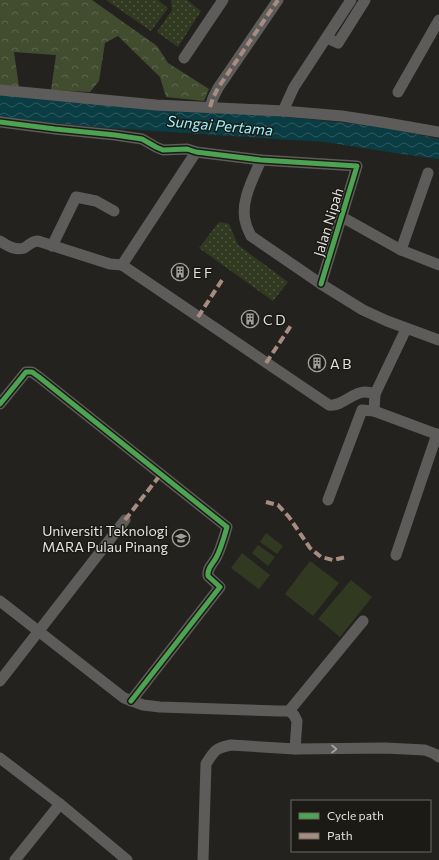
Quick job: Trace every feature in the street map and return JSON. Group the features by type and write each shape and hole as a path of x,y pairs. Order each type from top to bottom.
{"street":[{"path":"184,58 223,0"},
{"path":"210,107 218,88 266,10 278,0"},
{"path":"283,111 294,87 352,0"},
{"path":"327,38 338,43 365,0"},
{"path":"398,92 439,20"},
{"path":"0,90 156,105 283,111 342,116 439,132"},
{"path":"0,122 55,129 115,134 142,139 163,150 187,149 196,152 261,160"},
{"path":"122,265 196,152"},
{"name":"Jalan Nipah","path":"321,284 357,166 261,160 247,194 244,209 245,223 250,236 321,284 363,310 406,329 439,340"},
{"path":"401,250 428,173"},
{"path":"52,246 76,197 96,200 114,211"},
{"path":"342,217 401,250 439,265"},
{"path":"0,241 15,249 23,248 32,242 38,241 110,264 122,265 329,405 334,406 357,394 365,392 375,394"},
{"path":"374,411 375,394 406,329"},
{"path":"0,404 26,372 32,372 227,527 215,560 207,572 208,576 220,587 131,701"},
{"path":"328,500 362,410 374,411 438,434 396,555"},
{"path":"0,681 125,520"},
{"path":"0,601 124,698 143,705 160,707 279,711 289,710 363,621"},
{"path":"289,710 294,715 296,721 295,749"},
{"path":"202,860 206,764 213,753 221,747 231,745 295,749 385,748 425,750 439,757"},
{"path":"0,758 60,804 127,860"},
{"path":"15,860 60,804"}],"green space":[{"path":"0,0 92,0 157,46 168,63 209,89 204,101 166,97 160,77 118,36 105,43 99,81 90,92 51,90 56,55 14,52 19,87 0,85"},
{"path":"106,0 158,0 168,8 151,31"},
{"path":"171,0 187,0 201,11 178,47 157,32 172,10"},
{"path":"219,222 229,224 238,245 288,282 273,301 199,248"},
{"path":"266,533 283,546 277,554 260,542"},
{"path":"258,545 275,557 268,566 252,553"},
{"path":"242,553 270,575 259,589 231,568"},
{"path":"310,561 339,583 313,616 285,594"},
{"path":"351,580 372,597 340,637 318,619"}],"water":[{"name":"Sungai Pertama","path":"0,95 286,117 383,127 439,139 439,159 325,142 108,128 0,118"}],"marked path":[{"path":"210,107 218,88 278,0"},
{"path":"198,317 224,277"},
{"path":"266,363 292,324"},
{"path":"125,520 161,474"},
{"path":"266,502 278,505 289,517 310,548 321,557 333,560 346,557"}],"cycle path":[{"path":"0,122 142,139 163,150 187,149 196,152 261,160 357,166 321,284"},
{"path":"0,404 26,372 32,372 227,527 222,545 208,571 208,576 220,587 131,701"}],"place":[{"name":"E F","path":"180,272"},
{"name":"C D","path":"250,319"},
{"name":"A B","path":"317,363"},
{"name":"Universiti Teknologi MARA Pulau Pinang","path":"181,538"}]}
